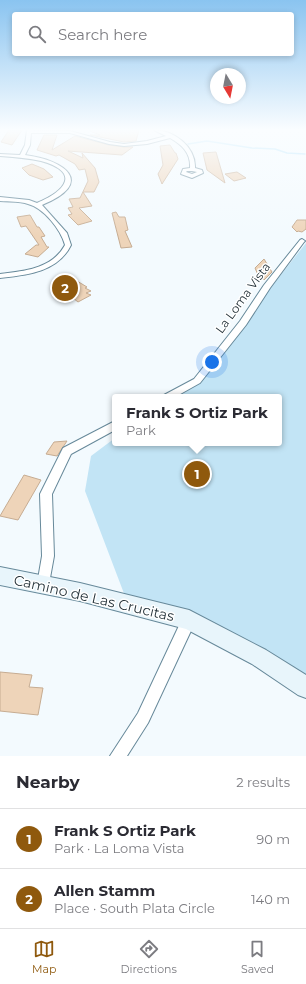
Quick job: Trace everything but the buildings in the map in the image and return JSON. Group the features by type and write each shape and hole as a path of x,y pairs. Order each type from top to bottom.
{"street":[{"path":"38,205 50,200 63,190 68,183 68,176 64,170 55,165"},
{"path":"0,199 38,205 46,211 67,237 68,245 67,249 60,257 42,268 25,273 0,276"},
{"name":"La Loma Vista","path":"173,394 197,381 243,323 267,287 302,241"},
{"path":"43,585 48,556 46,494 67,451 112,427"},
{"name":"Camino de Las Crucitas","path":"0,576 80,592 189,620 259,657 306,687"},
{"path":"118,756 143,718 189,620"}],"shaded area":[{"path":"306,243 306,687 259,657 128,604 85,491 91,456 112,440 112,446 282,446 282,394 175,394 204,372"}],"place":[{"name":"Allen Stamm","path":"65,288"},
{"name":"Frank S Ortiz Park","path":"197,474"}]}
